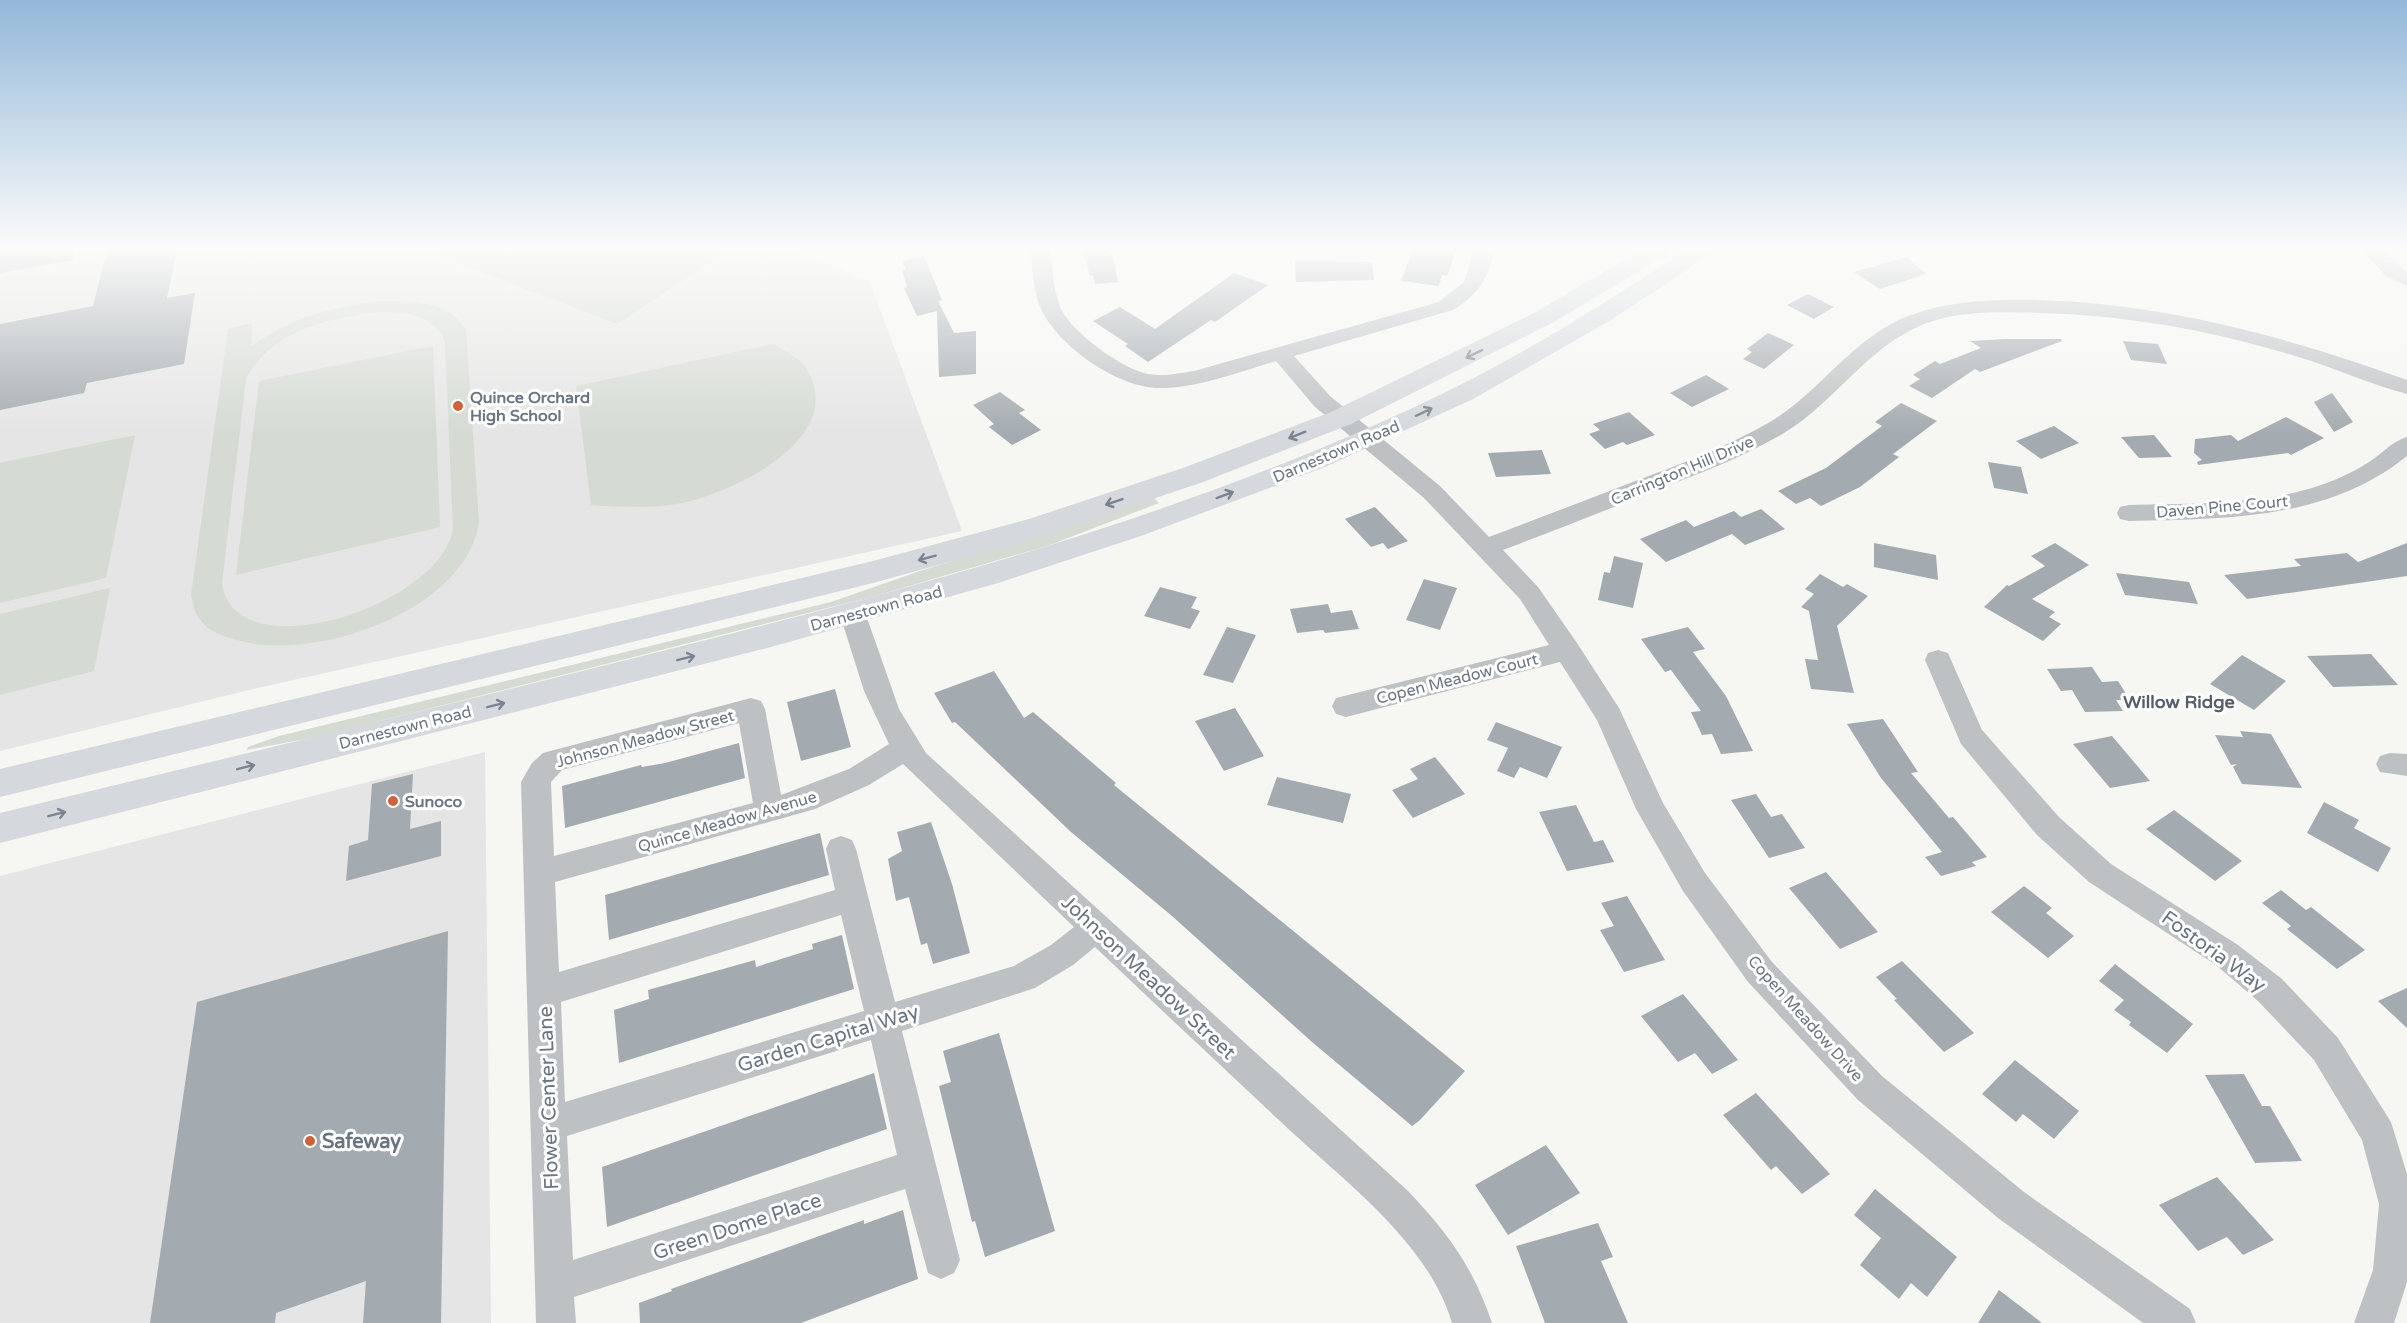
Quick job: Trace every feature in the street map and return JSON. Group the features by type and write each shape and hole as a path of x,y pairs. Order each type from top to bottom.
{"main road":[{"name":"Darnestown Road","path":"0,783 945,554 1106,505 1341,418 1554,312"},
{"name":"Darnestown Road","path":"0,828 853,615 1106,538 1241,490 1367,439 1447,402 1541,352 1607,312"}],"street":[{"path":"1053,312 1065,330 1121,372 1146,380 1167,381 1196,377 1281,354 1422,312"},
{"name":"Carrington Hill Drive","path":"1487,547 1698,466 1755,440 1809,405 1863,349 1883,335 1922,318 1957,312"},
{"name":"Carrington Hill Drive","path":"2110,312 2193,323 2309,352 2407,387"},
{"name":"Copen Meadow Drive","path":"1281,354 1341,418 1432,492 1529,592 1609,716 1652,809 1694,882 1761,972 1870,1088 2011,1205 2176,1323"},
{"name":"Daven Pine Court","path":"2129,513 2238,508 2294,501 2334,490 2364,477 2392,459 2407,444"},
{"name":"Johnson Meadow Street","path":"853,615 881,705 894,733 916,761 1395,1204 1442,1253 1466,1301 1472,1323"},
{"name":"Copen Meadow Court","path":"1346,706 1568,650"},
{"name":"Fostoria Way","path":"1938,660 1971,736 2048,826 2100,873 2227,955 2270,990 2326,1049 2378,1134 2397,1204 2392,1270 2374,1323"},
{"name":"Johnson Meadow Street","path":"540,873 536,782 542,771 553,761 751,709 769,811"},
{"name":"Quince Meadow Avenue","path":"540,873 769,811 831,791 906,748"},
{"path":"841,849 941,1260"},
{"name":"Flower Center Lane","path":"540,873 556,1323"},
{"path":"544,992 853,898"},
{"name":"Garden Capital Way","path":"549,1124 1023,978 1062,955 1096,928"},
{"name":"Green Dome Place","path":"555,1285 919,1166"}],"shaded area":[{"name":"Quince Orchard High School","path":"0,312 881,312 962,531 253,689 0,751"},
{"path":"325,312 448,312 458,320 466,330 479,522 468,554 447,581 417,605 382,623 344,636 305,644 269,645 237,640 220,635 206,626 198,617 191,595 228,329 252,323 251,347 280,329","holes":["379,312 418,316 434,326 445,342 453,529 440,558 413,583 377,604 336,619 296,626 261,623 235,609 222,583 246,379 270,349 303,329 360,314"]},
{"path":"585,312 635,312 617,324"},
{"path":"774,344 804,365 815,391 813,415 801,437 782,456 731,487 682,503 648,507 591,505 576,386"},
{"path":"433,346 440,527 236,575 259,381"},
{"path":"135,435 106,578 0,603 0,463"},
{"path":"1154,498 1159,503 1050,545 875,596 321,736 247,750 248,747 279,736 831,602 920,571"},
{"path":"110,588 94,671 0,695 0,614"},
{"path":"485,752 491,1323 0,1323 0,876"}],"building":[{"path":"63,312 192,312 184,364 87,383 84,393 0,410 0,324"},
{"path":"915,312 934,312 917,316"},
{"path":"937,312 943,312 954,333 976,331 976,374 939,377"},
{"path":"1111,312 1128,312 1155,329 1179,312 1230,312 1215,322 1211,320 1148,362 1125,346 1128,344 1093,321"},
{"path":"1800,312 1826,312 1814,319"},
{"path":"1768,333 1794,345 1764,369 1743,359 1752,352 1747,349"},
{"path":"2061,339 2062,341 1980,372 1975,369 1932,398 1909,386 1920,379 1913,375 1935,361 1940,364 1981,348 1970,341"},
{"path":"2123,341 2158,344 2167,364 2131,360"},
{"path":"1706,375 1729,389 1692,407 1670,393"},
{"path":"1000,392 1025,410 1019,413 1041,430 1012,445 989,427 994,424 973,405"},
{"path":"2332,393 2353,422 2334,432 2314,402"},
{"path":"1901,403 1937,421 1893,454 1899,457 1860,487 1821,506 1810,498 1796,504 1778,491 1826,468 1882,426 1875,422"},
{"path":"1629,412 1655,435 1627,445 1623,442 1605,449 1589,434 1600,430 1593,424"},
{"path":"2286,417 2324,438 2291,455 2288,453 2198,465 2197,462 2202,460 2194,453 2195,439 2231,435 2238,441"},
{"path":"2054,426 2079,443 2041,459 2016,441"},
{"path":"2154,435 2172,457 2139,458 2121,437"},
{"path":"1542,450 1551,474 1496,477 1488,453"},
{"path":"1988,462 2021,467 2028,494 1994,488"},
{"path":"1375,507 1408,541 1388,549 1383,543 1371,547 1345,519"},
{"path":"1761,509 1785,529 1745,545 1732,534 1666,562 1640,539 1686,520 1694,527 1734,511 1741,517"},
{"path":"1874,543 1936,555 1938,580 1874,567"},
{"path":"2055,543 2089,565 2032,599 2055,612 2049,617 2061,624 2043,641 1984,607 2007,585 2045,566 2031,556"},
{"path":"2407,543 2407,576 2247,599 2224,575 2301,566 2294,559 2347,553 2358,562"},
{"path":"1614,556 1643,563 1633,608 1598,600 1604,572 1610,573"},
{"path":"2116,573 2189,582 2198,604 2125,595"},
{"path":"1820,574 1843,587 1847,584 1868,596 1837,626 1854,693 1811,689 1805,659 1818,660 1809,611 1801,607 1814,594 1805,589"},
{"path":"1424,579 1457,588 1440,630 1406,620"},
{"path":"1160,587 1197,597 1191,608 1200,611 1190,629 1144,616"},
{"path":"1328,604 1331,613 1352,610 1359,629 1325,633 1323,630 1297,633 1290,609"},
{"path":"1227,627 1256,635 1233,683 1203,675"},
{"path":"1688,627 1705,649 1693,652 1726,696 1753,751 1721,754 1712,734 1702,735 1691,712 1701,711 1671,670 1665,672 1641,639"},
{"path":"2371,654 2398,685 2333,687 2307,656"},
{"path":"2242,655 2286,681 2254,710 2210,684"},
{"path":"2092,667 2102,682 2118,681 2130,700 2116,700 2123,711 2085,712 2072,690 2061,691 2047,669"},
{"path":"994,671 1024,718 1033,712 1116,783 1114,785 1465,1071 1419,1121 1412,1126 1312,1042 1172,916 1071,832 955,722 952,723 934,693"},
{"path":"835,689 851,747 801,761 787,702"},
{"path":"1235,708 1264,756 1224,771 1195,721"},
{"path":"1883,719 1918,772 1911,773 1949,818 1953,817 1987,857 1972,862 1976,866 1941,876 1925,857 1942,852 1881,778 1847,724"},
{"path":"1496,722 1562,747 1547,778 1520,767 1514,778 1497,771 1508,748 1487,740"},
{"path":"2240,731 2271,734 2302,788 2242,784 2233,767 2237,764 2231,765 2215,735 2243,737"},
{"path":"2112,736 2150,781 2110,788 2073,744"},
{"path":"739,743 745,778 565,828 562,786 641,765 642,767 665,763"},
{"path":"1435,757 1465,794 1413,818 1392,790 1418,779 1410,769"},
{"path":"413,774 410,829 441,821 441,856 346,881 349,846 368,840 372,784"},
{"path":"1277,777 1351,794 1343,823 1267,805"},
{"path":"1756,794 1771,817 1782,814 1805,848 1769,858 1731,800"},
{"path":"2324,802 2359,820 2354,828 2391,848 2378,872 2307,833"},
{"path":"1576,805 1594,842 1603,840 1614,862 1567,871 1539,812"},
{"path":"2174,810 2242,861 2215,881 2146,829"},
{"path":"931,822 952,884 970,953 933,964 927,943 921,945 909,897 896,901 888,859 902,851 897,832"},
{"path":"820,833 829,875 609,940 605,895"},
{"path":"1826,872 1878,932 1840,949 1789,888"},
{"path":"2024,886 2052,908 2046,913 2074,936 2048,958 1991,912"},
{"path":"2281,890 2306,910 2311,907 2365,950 2337,969 2287,929 2291,926 2262,903"},
{"path":"1627,896 1665,960 1624,972 1600,930 1614,926 1601,903"},
{"name":"Safeway","path":"448,931 441,1323 363,1323 366,1281 276,1313 275,1323 150,1323 197,1002"},
{"path":"842,935 854,989 619,1063 614,1010 649,999 648,990 755,960 756,967 813,949 812,944"},
{"path":"1902,961 1974,1033 1944,1052 1894,1000 1897,999 1876,977"},
{"path":"2115,964 2193,1024 2167,1053 2129,1025 2131,1022 2114,1010 2124,1000 2099,981"},
{"path":"2407,988 2407,1028 2378,1001"},
{"path":"1683,994 1738,1060 1712,1074 1695,1053 1678,1062 1641,1016"},
{"path":"999,1033 1055,1231 985,1257 975,1221 972,1222 939,1086 951,1082 943,1051"},
{"path":"2015,1060 2079,1111 2054,1139 2023,1114 2016,1122 1982,1094"},
{"path":"874,1073 887,1129 607,1227 602,1167"},
{"path":"2244,1074 2262,1106 2270,1106 2302,1161 2255,1163 2205,1075"},
{"path":"1756,1093 1830,1174 1802,1194 1776,1166 1771,1170 1723,1115"},
{"path":"1546,1145 1580,1193 1508,1235 1475,1185"},
{"path":"2217,1177 2274,1240 2243,1255 2227,1237 2198,1251 2159,1205"},
{"path":"1875,1189 1957,1257 1927,1297 1911,1283 1899,1299 1860,1265 1881,1238 1854,1215"},
{"path":"903,1210 918,1279 801,1323 640,1323 639,1303 672,1291 671,1289 864,1220 864,1224"},
{"path":"1598,1223 1613,1257 1601,1261 1628,1323 1545,1323 1516,1246"},
{"path":"1999,1290 2042,1323 1978,1323"}],"place":[{"name":"Quince Orchard High School","path":"458,406"},
{"name":"Sunoco","path":"393,801"},
{"name":"Safeway","path":"310,1141"}],"district":[{"name":"Willow Ridge","path":"2179,702"}]}
